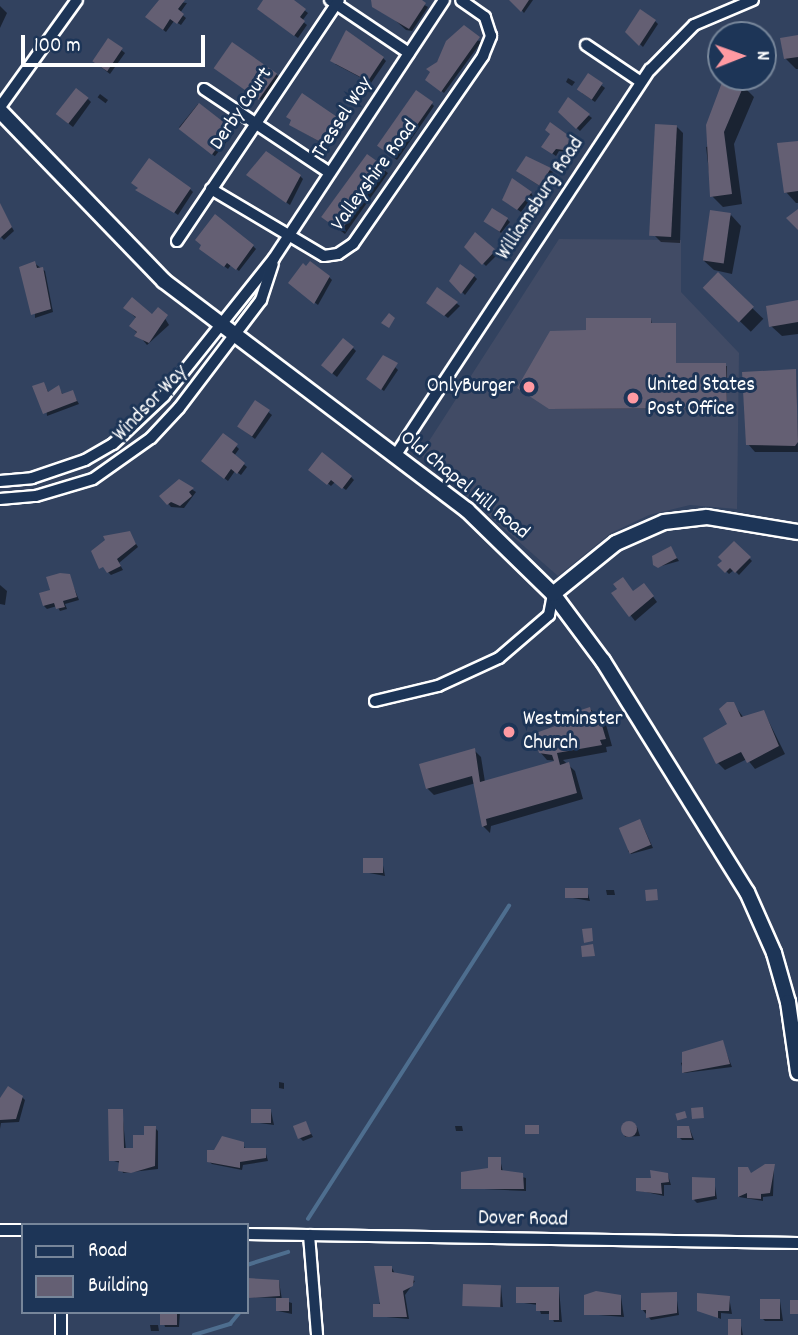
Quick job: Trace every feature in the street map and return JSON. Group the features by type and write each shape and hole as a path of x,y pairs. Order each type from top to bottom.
{"street":[{"path":"0,109 77,0"},
{"name":"Tressel Way","path":"220,327 274,258 444,0"},
{"name":"Valleyshire Road","path":"211,189 324,256 338,254 353,244 483,55 491,36 485,17 461,0"},
{"name":"Williamsburg Road","path":"395,456 641,82 682,33 710,16 753,0"},
{"path":"335,2 409,53"},
{"name":"Derby Court","path":"177,241 335,2"},
{"path":"586,46 641,82"},
{"path":"204,89 330,173"},
{"name":"Old Chapel Hill Road","path":"0,109 132,251 220,327 467,510 553,594 603,661 747,892 785,990 798,1072"},
{"name":"Tressel Way","path":"235,337 261,300 274,258"},
{"name":"Windsor Way","path":"0,481 57,471 113,444 164,396 220,327"},
{"name":"Windsor Way","path":"0,499 63,490 122,461 179,408 235,337"},
{"path":"374,701 449,682 499,658 549,615 553,594 616,543 664,522 707,517 798,532"},
{"path":"0,1230 21,1230"},
{"name":"Dover Road","path":"248,1234 798,1243"},
{"path":"309,1235 317,1335"},
{"path":"61,1314 61,1335"}],"shaded area":[{"path":"559,239 681,240 681,292 739,353 737,509 690,505 649,515 611,533 558,576 420,455"}],"building":[{"path":"159,0 185,0 178,9 184,14 177,24 170,19 163,30 145,17"},
{"path":"263,0 294,0 306,9 300,17 305,21 294,36 257,9"},
{"path":"371,0 422,0 426,3 409,29 372,7"},
{"path":"509,0 529,0 521,12"},
{"path":"640,9 656,20 639,46 625,32"},
{"path":"464,25 480,37 441,92 425,80 430,72 426,69 437,62 446,41"},
{"path":"346,30 384,57 368,81 330,61"},
{"path":"798,35 798,57 784,59 780,38"},
{"path":"108,38 123,48 107,71 92,61"},
{"path":"232,42 277,74 259,100 214,68"},
{"path":"588,73 603,83 592,100 577,90"},
{"path":"76,88 89,98 68,124 56,114"},
{"path":"416,90 433,102 394,158 377,146"},
{"path":"719,91 741,91 724,132 732,194 710,197 706,125"},
{"path":"302,93 343,121 326,145 289,125 291,120 286,117"},
{"path":"568,97 590,114 576,129 558,112"},
{"path":"199,103 232,129 212,155 179,129"},
{"path":"550,122 572,138 564,150 556,149 552,154 541,147 550,134 545,130"},
{"path":"655,124 677,125 671,237 649,236"},
{"path":"798,141 798,191 784,193 777,143"},
{"path":"266,151 301,175 286,203 246,175"},
{"path":"367,154 386,168 341,231 321,217"},
{"path":"526,156 551,168 540,186 516,171"},
{"path":"149,158 191,188 174,213 135,190 138,188 131,183"},
{"path":"512,178 532,192 517,210 502,200"},
{"path":"0,203 12,227 0,238"},
{"path":"492,208 508,218 500,232 484,222"},
{"path":"798,209 798,230 786,218"},
{"path":"710,210 731,213 724,263 703,261"},
{"path":"215,214 254,245 236,270 227,263 224,267 199,249 201,245 195,240"},
{"path":"475,232 496,250 482,265 464,247"},
{"path":"35,261 37,268 43,267 51,309 31,315 19,267"},
{"path":"310,261 330,276 314,304 288,283 303,263 306,266"},
{"path":"460,264 475,275 461,294 449,281"},
{"path":"718,272 754,307 739,323 703,288"},
{"path":"437,287 458,302 444,316 426,303"},
{"path":"132,297 152,314 158,307 168,315 149,343 134,336 137,332 129,326 136,317 123,308"},
{"path":"798,300 798,322 769,327 766,306"},
{"path":"389,313 395,318 389,328 381,323"},
{"path":"586,318 651,318 651,323 676,323 676,363 726,363 727,408 549,409 517,388 550,331 586,330"},
{"path":"343,338 354,347 332,374 321,365"},
{"path":"383,355 398,363 381,390 366,379"},
{"path":"796,369 798,442 795,446 746,445 742,372"},
{"path":"44,382 48,392 59,385 62,394 73,390 77,401 43,414 32,386"},
{"path":"255,400 270,410 252,437 237,427"},
{"path":"223,433 238,444 232,452 245,463 237,474 231,469 224,479 201,461"},
{"path":"322,452 352,476 342,489 331,480 327,485 308,470"},
{"path":"179,479 194,488 189,492 192,496 180,506 171,502 167,505 159,496"},
{"path":"130,531 136,544 117,559 121,566 107,573 103,567 99,569 91,551 105,540 103,536"},
{"path":"734,541 751,557 735,573 730,568 725,573 717,565 722,561 718,557"},
{"path":"671,546 677,558 658,568 653,565 652,556"},
{"path":"60,573 70,574 77,597 63,601 65,607 56,609 54,603 43,606 39,593 50,590 46,577"},
{"path":"623,577 633,591 644,583 654,596 629,617 611,593 617,589 613,584"},
{"path":"727,702 734,702 741,717 764,710 779,746 747,763 741,752 716,764 703,738 727,724 719,709"},
{"path":"590,707 592,714 598,712 606,739 600,740 602,745 557,753 560,765 569,762 577,793 486,819 487,825 482,827 472,776 426,789 419,764 475,748 480,782 554,761 552,755 539,753 533,734 580,717 578,711"},
{"path":"640,819 651,845 630,854 619,828"},
{"path":"363,858 383,858 383,873 363,873"},
{"path":"565,888 588,888 588,898 565,898"},
{"path":"657,889 658,900 646,901 645,890"},
{"path":"592,928 593,941 584,943 582,929"},
{"path":"593,944 595,956 582,957 581,946"},
{"path":"723,1040 730,1064 682,1073 682,1052"},
{"path":"8,1086 23,1096 16,1119 0,1120 0,1098"},
{"path":"703,1107 704,1118 692,1119 691,1108"},
{"path":"108,1109 123,1109 124,1148 133,1148 133,1135 144,1135 144,1126 156,1126 155,1166 131,1173 118,1171 119,1161 109,1161"},
{"path":"251,1109 271,1109 271,1123 251,1123"},
{"path":"685,1111 687,1118 677,1120 675,1114"},
{"path":"306,1121 311,1134 298,1139 293,1126"},
{"path":"629,1121 637,1129 629,1137 621,1129"},
{"path":"525,1125 539,1125 539,1134 525,1134"},
{"path":"677,1126 689,1126 692,1138 677,1138"},
{"path":"222,1136 244,1142 244,1148 266,1148 266,1158 240,1162 240,1168 207,1162 207,1150 214,1150"},
{"path":"488,1157 501,1157 501,1170 523,1173 524,1189 461,1189 461,1172 488,1168"},
{"path":"765,1164 775,1164 770,1193 761,1194 761,1199 747,1198 747,1193 738,1197 738,1167 748,1167 751,1173"},
{"path":"650,1170 668,1173 669,1182 661,1183 662,1194 636,1191 636,1178 651,1178"},
{"path":"692,1177 715,1178 715,1196 692,1200"},
{"path":"374,1266 392,1266 392,1272 414,1276 413,1286 403,1291 407,1317 373,1317 373,1304 380,1304"},
{"path":"248,1278 279,1280 280,1296 248,1298"},
{"path":"463,1284 501,1285 500,1307 462,1306"},
{"path":"516,1287 559,1287 559,1320 549,1320 549,1311 536,1311 536,1303 516,1303"},
{"path":"596,1291 621,1295 621,1315 584,1315 584,1295"},
{"path":"677,1292 677,1313 646,1318 646,1310 641,1310 641,1293"},
{"path":"697,1293 730,1296 729,1311 718,1311 718,1318 697,1311"},
{"path":"276,1298 289,1298 289,1311 276,1311"},
{"path":"760,1299 780,1299 780,1319 760,1319"},
{"path":"790,1300 798,1300 798,1314 790,1314"},
{"path":"160,1314 177,1314 177,1325 160,1325"},
{"path":"728,1319 741,1319 741,1335 728,1335"}],"waterway":[{"path":"308,1219 509,906"},
{"path":"248,1265 288,1252"},
{"path":"194,1335 230,1324 238,1314"}],"place":[{"name":"OnlyBurger","path":"529,387"},
{"name":"United States Post Office","path":"633,398"},
{"name":"Westminster Church","path":"509,732"}]}
